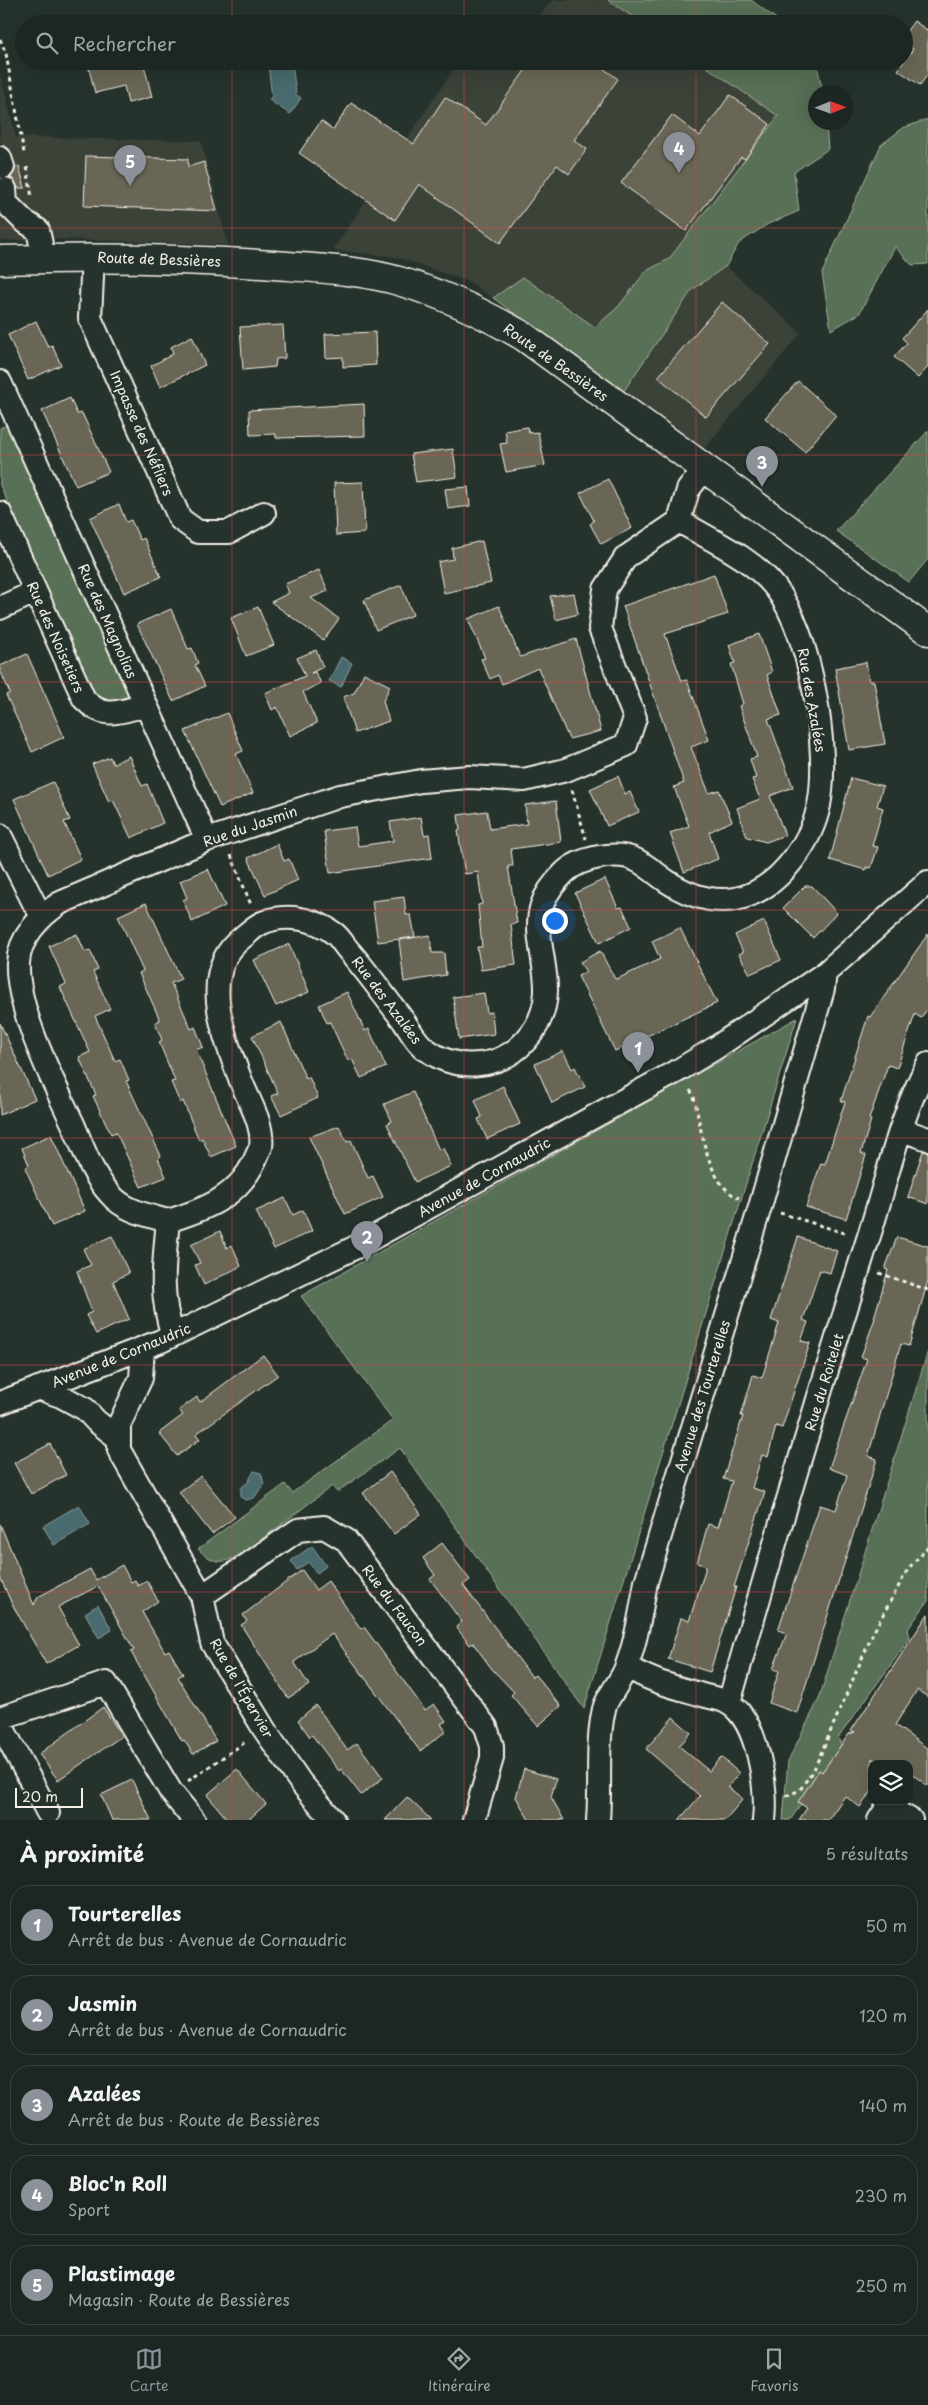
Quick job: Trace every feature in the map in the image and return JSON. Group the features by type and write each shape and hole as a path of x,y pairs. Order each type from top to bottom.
{"main road":[{"name":"Route de Bessières","path":"0,260 93,257 234,262 308,267 400,281 476,309 523,336 928,631"}],"street":[{"path":"2,171 6,203 24,221 38,230 44,259"},
{"name":"Impasse des Néfliers","path":"93,257 90,318 180,518 198,532 229,532 264,513"},
{"name":"Rue des Magnolias","path":"0,382 5,405 146,705 215,838"},
{"path":"679,521 688,490 704,468"},
{"name":"Rue des Noisetiers","path":"0,513 84,699 94,710 107,713 146,705"},
{"name":"Rue du Jasmin","path":"168,1221 123,1206 109,1194 93,1169 41,1053 18,987 18,961 22,943 42,914 76,896 215,838 340,796 420,781 469,777 524,780 566,770 626,745 634,718 600,628 605,589 626,557 679,521"},
{"name":"Rue des Azalées","path":"168,1221 204,1210 229,1195 249,1173 261,1148 258,1120 242,1082 219,1015 218,972 233,944 259,924 282,917 303,918 334,934 362,966 424,1049 455,1064 480,1064 503,1058 524,1045 541,1017 546,992 540,935 541,907 554,884 568,868 592,857 633,857 672,885 694,896 719,900 748,896 767,886 790,863 809,834 819,806 823,760 817,713 806,655 793,620 775,588 746,561 679,521"},
{"path":"0,608 35,592"},
{"path":"0,836 35,905 42,914"},
{"name":"Avenue de Cornaudric","path":"0,1403 143,1348 354,1248 679,1070 717,1047 825,972 928,882"},
{"name":"Avenue des Tourterelles","path":"598,1820 601,1727 604,1706 617,1688 627,1666 638,1628 646,1582 760,1207 823,989 825,972"},
{"name":"Rue du Roitelet","path":"729,1703 763,1583 859,1267 902,1130 920,1078 928,1064"},
{"path":"902,1130 928,1139"},
{"path":"168,1221 163,1299 172,1335"},
{"name":"Rue de l'Épervier","path":"143,1348 141,1378 137,1391 123,1413 119,1426 119,1450 202,1596 212,1643 264,1729 301,1782 333,1820"},
{"path":"38,1388 61,1396 85,1409 96,1421 118,1438"},
{"name":"Rue du Faucon","path":"202,1596 298,1530 324,1528 346,1540 486,1727 492,1746 492,1758 474,1820"},
{"path":"627,1666 646,1678 729,1703 748,1725 760,1758 761,1814"},
{"path":"0,1718 106,1683 171,1792 194,1820"},
{"path":"0,1723 48,1813"},
{"path":"879,1820 888,1807 911,1820"}],"path":[{"path":"0,39 6,54 38,230"},
{"path":"566,770 592,857"},
{"path":"215,838 259,924"},
{"path":"859,1267 928,1290"},
{"path":"761,1814 800,1790 815,1767 874,1633 908,1569 928,1547"},
{"path":"171,1792 264,1729"}],"shaded area":[{"path":"552,0 608,0 630,15 540,15"},
{"path":"453,70 711,70 778,116 690,234 801,333 703,450 470,282 396,257 333,250"},
{"path":"0,73 16,137 201,141 228,245 57,239 0,241"}],"green space":[{"path":"608,0 751,0 771,15 630,15"},
{"path":"711,70 818,70 821,85 808,85 808,130 827,130 828,149 794,172 799,211 768,224 739,243 726,266 692,290 623,392 493,298 523,277 595,327 618,307 646,271 669,259 778,116"},
{"path":"928,119 928,264 912,265 895,247 859,314 831,330 822,273 881,145 903,128"},
{"path":"7,425 17,435 129,679 127,696 108,705 96,700 0,485 0,428"},
{"path":"928,431 928,559 909,582 836,531"},
{"path":"797,1018 584,1709 400,1448 337,1492 332,1486 242,1554 230,1560 214,1560 198,1549 285,1484 292,1493 393,1420 301,1296"},
{"path":"928,1351 928,1601 908,1629 910,1638 838,1738 842,1747 790,1820 783,1820 788,1761 819,1699"}],"water":[{"path":"269,70 293,70 296,95 301,98 290,114 269,100 272,96"},
{"path":"341,657 352,663 341,687 329,681"},
{"path":"254,1471 261,1473 264,1484 254,1498 245,1500 241,1497 241,1488 248,1482"},
{"path":"79,1505 90,1524 54,1545 43,1526"},
{"path":"312,1546 326,1566 317,1573 308,1562 297,1570 291,1561"},
{"path":"98,1605 112,1630 99,1638 85,1613"}],"building":[{"path":"914,21 927,30 928,28 928,74 920,85 898,70 913,70"},
{"path":"89,70 145,70 152,97 128,103 124,86 95,93"},
{"path":"526,70 606,70 618,79 574,140 587,149 569,174 557,165 500,243 419,184 395,220 299,153 321,121 333,130 351,103 414,144 445,97 486,125"},
{"path":"730,95 770,124 745,159 741,157 686,231 621,183 672,115 700,136"},
{"path":"86,156 188,159 188,167 204,162 217,211 84,206"},
{"path":"19,166 25,188 18,188 11,177 16,167"},
{"path":"722,302 770,344 706,417 658,377"},
{"path":"928,309 928,367 918,378 894,357 907,343 902,338"},
{"path":"36,321 48,347 52,345 61,365 28,380 8,335"},
{"path":"283,325 285,358 276,359 275,367 243,370 240,327"},
{"path":"375,332 376,365 343,367 343,357 326,358 325,334"},
{"path":"192,336 205,365 160,387 151,366 173,354 171,347"},
{"path":"798,381 836,415 805,452 765,418"},
{"path":"70,398 77,414 82,413 109,472 76,486 42,411"},
{"path":"364,404 365,436 276,438 276,434 250,435 249,410"},
{"path":"527,427 529,433 538,432 545,465 506,472 500,444 507,443 505,431"},
{"path":"453,449 457,477 416,482 411,454"},
{"path":"608,479 632,528 601,544 590,524 594,521 580,493"},
{"path":"363,482 365,533 336,535 334,483"},
{"path":"468,487 470,506 448,509 445,489"},
{"path":"119,504 126,522 131,520 140,540 144,538 161,577 124,593 90,518"},
{"path":"482,541 491,583 444,593 438,562 453,559 452,548"},
{"path":"319,570 328,591 311,598 339,619 323,640 271,602 289,593 285,584"},
{"path":"714,574 728,614 665,634 682,681 687,680 709,740 691,747 709,793 719,790 732,821 709,832 718,859 684,872 670,833 689,826 674,787 684,783 623,606"},
{"path":"401,585 413,615 376,630 364,600"},
{"path":"574,593 578,614 556,620 550,596"},
{"path":"499,606 520,657 576,639 601,731 569,739 538,668 502,684 498,675 490,679 481,659 485,658 468,619"},
{"path":"258,607 274,645 246,656 231,618"},
{"path":"171,609 188,649 192,648 198,663 195,665 205,686 173,701 137,624"},
{"path":"759,634 772,672 767,675 781,715 768,719 793,787 770,796 785,835 766,842 747,837 737,808 760,799 752,779 756,778 750,759 757,757 739,706 743,704 731,664 735,663 729,645"},
{"path":"316,650 323,667 311,673 315,672 321,683 303,692 317,723 290,736 277,707 272,710 265,693 305,676 297,658"},
{"path":"27,654 64,737 32,752 6,695 10,693 0,670 0,666"},
{"path":"866,662 869,681 874,681 885,744 849,750 835,668"},
{"path":"364,673 390,686 383,701 389,721 355,733 343,697 354,693"},
{"path":"227,713 243,751 236,754 253,793 220,807 185,731"},
{"path":"129,756 142,786 147,784 163,823 131,838 113,800 109,802 92,764 110,757 113,764"},
{"path":"618,776 625,794 630,792 639,812 607,826 590,789"},
{"path":"851,778 883,786 877,806 883,808 872,846 878,847 871,868 866,867 866,870 830,860"},
{"path":"53,782 70,820 64,822 81,859 48,875 14,799"},
{"path":"556,801 561,842 511,849 513,866 508,866 517,923 511,924 516,965 481,970 477,947 482,947 478,905 482,904 478,872 465,874 458,831 460,830 458,815 487,811 490,829 527,824 525,805"},
{"path":"421,817 424,835 429,834 432,858 330,873 324,831 355,827 358,846 393,841 390,822"},
{"path":"277,844 284,861 289,859 298,880 265,895 248,858"},
{"path":"208,869 225,906 192,922 183,900 187,898 180,881"},
{"path":"605,879 618,908 622,907 631,927 599,943 575,893"},
{"path":"805,886 812,886 837,913 813,938 783,908"},
{"path":"404,897 406,915 411,915 415,937 378,942 372,901"},
{"path":"146,903 181,979 171,983 191,1029 195,1027 203,1047 196,1050 236,1146 211,1157 202,1138 199,1140 183,1101 180,1103 171,1082 175,1081 159,1042 162,1040 155,1023 160,1020 139,973 143,971 118,916"},
{"path":"764,921 781,960 750,974 739,954 743,952 735,935"},
{"path":"680,928 717,1003 615,1051 578,976 586,972 580,962 600,951 615,979 619,978 660,959 652,941"},
{"path":"77,934 85,952 90,950 98,970 93,972 110,1009 95,1016 115,1061 120,1059 129,1080 126,1081 161,1156 158,1158 166,1177 141,1187 116,1132 111,1134 93,1096 96,1095 79,1057 90,1052 60,987 66,984 49,946"},
{"path":"928,934 928,1008 921,1018 915,1014 897,1068 888,1065 869,1119 871,1120 861,1153 866,1155 846,1219 806,1207 821,1163 825,1164 845,1102 841,1101 868,1016 870,1017"},
{"path":"430,935 432,953 444,953 446,975 404,982 399,940"},
{"path":"289,944 309,992 276,1006 254,960"},
{"path":"347,992 365,1031 369,1029 386,1067 361,1078 352,1059 348,1061 330,1022 327,1023 319,1005"},
{"path":"484,993 487,1013 492,1012 494,1034 459,1039 453,997"},
{"path":"281,1022 306,1079 309,1077 318,1098 281,1115 271,1096 278,1093 252,1036"},
{"path":"0,1023 35,1099 0,1115"},
{"path":"563,1051 572,1069 575,1067 585,1087 552,1103 535,1064"},
{"path":"503,1086 520,1124 487,1139 478,1119 482,1117 475,1100"},
{"path":"413,1092 439,1150 443,1148 451,1166 415,1182 387,1124 392,1121 384,1104"},
{"path":"339,1126 347,1142 351,1140 368,1178 373,1176 383,1197 345,1214 309,1137"},
{"path":"51,1135 85,1211 52,1226 25,1168 29,1165 22,1148"},
{"path":"923,1151 928,1152 928,1204 908,1197"},
{"path":"285,1198 293,1215 303,1210 312,1231 274,1249 256,1211"},
{"path":"220,1231 227,1248 232,1245 241,1266 204,1285 195,1265 200,1263 191,1245"},
{"path":"112,1236 129,1273 113,1281 129,1319 96,1334 86,1315 92,1312 77,1271 91,1265 83,1249"},
{"path":"798,1237 837,1251 830,1273 820,1270 803,1320 808,1322 801,1341 810,1343 782,1428 776,1426 768,1457 762,1455 752,1488 765,1492 734,1587 736,1587 710,1672 668,1659 681,1618 689,1621 703,1577 706,1566 697,1563 708,1524 718,1527 732,1481 723,1479 743,1416 741,1416 753,1375 762,1378 779,1323 771,1320"},
{"path":"897,1237 928,1246 928,1281 909,1346 901,1344 868,1456 877,1459 797,1713 769,1703 779,1671 773,1669 787,1633 778,1630 820,1505 836,1510 847,1475 829,1468 867,1359 861,1357 875,1318 888,1270 885,1269"},
{"path":"263,1355 278,1375 196,1434 200,1439 177,1456 159,1433 183,1415 179,1410 197,1397 200,1402"},
{"path":"50,1444 66,1475 31,1494 14,1463"},
{"path":"390,1472 421,1514 394,1534 363,1493"},
{"path":"201,1476 235,1517 212,1534 179,1492"},
{"path":"0,1524 34,1605 38,1597 90,1569 96,1580 122,1565 131,1582 135,1580 138,1586 147,1581 158,1601 142,1612 165,1652 169,1650 183,1674 178,1677 216,1741 193,1754 184,1740 182,1741 131,1652 134,1650 98,1586 58,1607 79,1645 46,1664 11,1602 0,1577"},
{"path":"442,1543 470,1580 463,1585 532,1677 535,1675 561,1706 538,1726 511,1695 514,1692 492,1669 473,1643 470,1645 456,1627 462,1622 430,1579 435,1575 423,1558"},
{"path":"302,1570 316,1590 328,1581 361,1629 364,1627 425,1710 434,1704 446,1721 441,1724 446,1731 420,1751 332,1634 294,1662 309,1685 288,1698 241,1625 247,1621 243,1615"},
{"path":"928,1614 928,1697 917,1690 895,1725 928,1749 928,1786 913,1775 913,1760 874,1760 872,1758 872,1760 868,1760 868,1796 860,1807 845,1796 828,1820 799,1820 807,1808 798,1802 819,1770 822,1772 849,1734 855,1732 851,1731"},
{"path":"316,1705 347,1750 357,1743 383,1778 361,1795 341,1769 339,1771 312,1735 310,1737 298,1720"},
{"path":"103,1707 122,1736 58,1780 39,1754"},
{"path":"673,1717 691,1733 679,1746 709,1771 721,1757 739,1773 728,1787 743,1799 725,1820 679,1820 700,1796 646,1749"},
{"path":"237,1769 266,1804 248,1820 228,1820 207,1795"},
{"path":"524,1769 556,1779 551,1797 564,1820 529,1820 516,1797"},
{"path":"132,1780 151,1820 112,1820 101,1795"},
{"path":"407,1797 431,1820 385,1820"}],"place":[{"name":"Bloc'n Roll","path":"679,173"},
{"name":"Plastimage","path":"130,186"},
{"name":"Azalées","path":"762,487"},
{"name":"Tourterelles","path":"638,1073"},
{"name":"Jasmin","path":"367,1262"}]}
